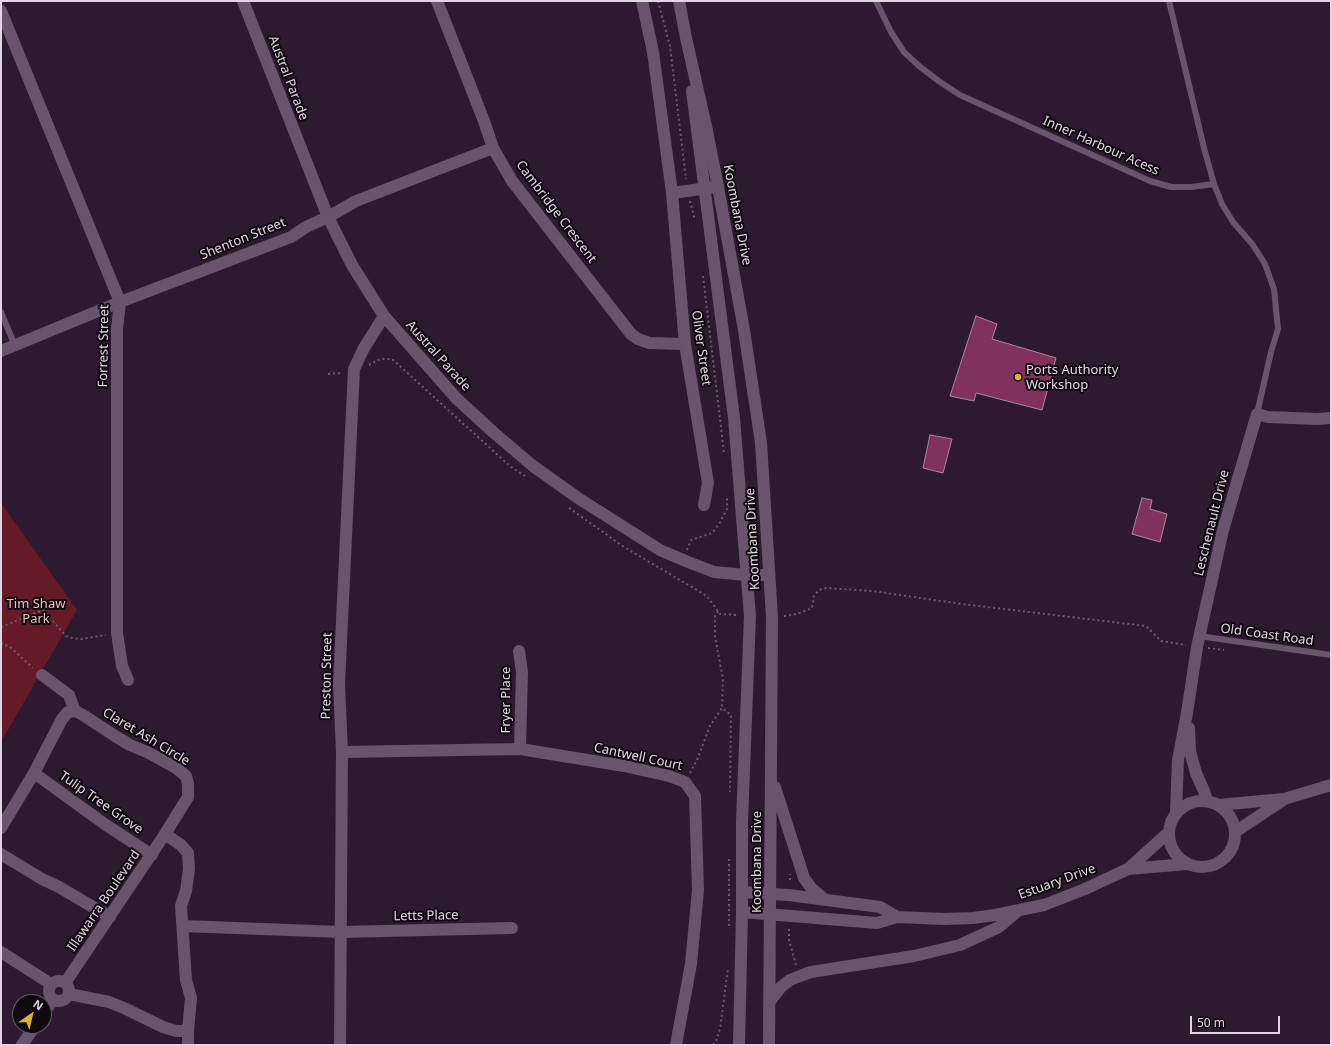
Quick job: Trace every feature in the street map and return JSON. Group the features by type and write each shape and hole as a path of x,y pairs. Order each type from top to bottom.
{"street":[{"name":"Austral Parade","path":"243,1 328,217 352,265 384,316 456,398 533,466 578,498 660,550 714,572 746,575 769,575"},
{"name":"Cambridge Crescent","path":"437,1 484,120 493,148 512,181 631,334 638,339 649,343 684,344"},
{"name":"Oliver Street","path":"642,1 653,52 672,193 684,344 708,483 704,505"},
{"name":"Koombana Drive","path":"679,1 718,187 744,330 761,443 772,617 769,1045"},
{"name":"Forrest Street","path":"1,11 120,302 117,329 117,633 122,666 128,680"},
{"name":"Koombana Drive","path":"686,38 695,119 734,418 750,616 743,813 739,1045"},
{"name":"Shenton Street","path":"1,351 120,302 291,237 306,227 328,217 356,201 493,148"},
{"path":"672,193 718,187"},
{"name":"Preston Street","path":"340,1045 342,752 339,684 354,369 364,348 384,316"},
{"path":"1256,414 1268,417 1317,419 1331,418"},
{"name":"Leschenault Drive","path":"1176,812 1178,760 1198,642 1224,530 1256,414"},
{"name":"Fryer Place","path":"519,651 522,672 520,749"},
{"path":"1,828 34,773 62,719 68,712 75,711 69,695 42,675"},
{"name":"Claret Ash Circle","path":"75,711 130,745 164,761 186,776 188,784 188,797 165,834"},
{"name":"Leschenault Drive","path":"1187,713 1190,752 1196,773 1204,790 1213,803"},
{"name":"Cantwell Court","path":"342,752 520,749 639,769 669,776 685,782 695,796 698,890 692,964 676,1045"},
{"name":"Tulip Tree Grove","path":"34,773 106,825 152,855"},
{"path":"772,776 804,878 812,889 823,898"},
{"path":"1213,803 1225,810 1234,824 1234,842 1224,859 1216,864 1206,867 1196,867 1187,864 1179,858 1169,841 1172,818 1176,812 1185,805 1196,801 1213,803 1284,799 1331,785"},
{"path":"1235,832 1284,799"},
{"name":"Estuary Drive","path":"742,912 876,923 897,917 921,919 973,918 1019,911 1044,905 1085,889 1128,869 1169,832"},
{"path":"165,834 188,852 189,869 186,891 181,906 186,980 191,998 188,1045"},
{"name":"Illawarra Boulevard","path":"65,982 165,834"},
{"path":"1,854 110,917"},
{"name":"Estuary Drive","path":"1128,869 1187,864"},
{"name":"Estuary Drive","path":"742,892 823,898 880,907 897,917"},
{"path":"770,1001 781,987 790,980 811,972 914,956 960,945 999,927 1019,911"},
{"name":"Letts Place","path":"182,926 341,932 512,928"},
{"path":"1,952 51,984"},
{"path":"58,981 65,982 69,989 69,994 67,997 62,1001 53,999 49,991 51,984 58,981"},
{"path":"69,994 109,1002 163,1027 176,1031 188,1031"},
{"path":"22,1045 30,1034"}],"lane":[{"name":"Inner Harbour Acess","path":"876,1 891,32 904,52 919,66 960,95 1150,181 1171,187 1191,188 1214,184"},
{"path":"1170,1 1204,148 1214,184 1222,204 1233,222 1253,246 1265,264 1274,289 1278,329 1256,414"},
{"path":"1,312 15,346"},
{"name":"Old Coast Road","path":"1198,642 1331,655"}],"path":[{"path":"658,1 670,46 688,191 696,222"},
{"path":"702,269 724,454"},
{"path":"328,374 354,373 380,359 392,359 511,467 530,480"},
{"path":"674,576 692,540 712,533 719,524 727,509 728,493"},
{"path":"568,507 624,547 707,596 720,614 750,616"},
{"path":"772,617 797,614 812,608 814,596 819,590 826,588 872,590 962,604 1146,626 1161,641 1198,642 1218,650 1227,650"},
{"path":"1,627 43,610 66,636 72,638 81,639 117,633"},
{"path":"685,782 697,760 710,726 722,708 723,679 715,637 714,616 718,611"},
{"path":"1,643 10,647 25,662 42,675"},
{"path":"722,708 731,715 730,794"},
{"path":"729,849 729,931"},
{"path":"789,929 789,937 796,965"},
{"path":"783,937 789,937"},
{"path":"713,1045 720,1029 728,963"}],"green space":[{"name":"Tim Shaw Park","path":"1,503 77,610 1,742"}],"building":[{"path":"976,316 997,324 992,339 1056,358 1042,410 976,393 974,401 950,396"},
{"path":"930,435 952,439 943,473 923,468"},
{"path":"1142,498 1152,500 1150,509 1167,514 1160,542 1132,534"}],"place":[{"name":"Ports Authority Workshop","path":"1018,377"}]}
